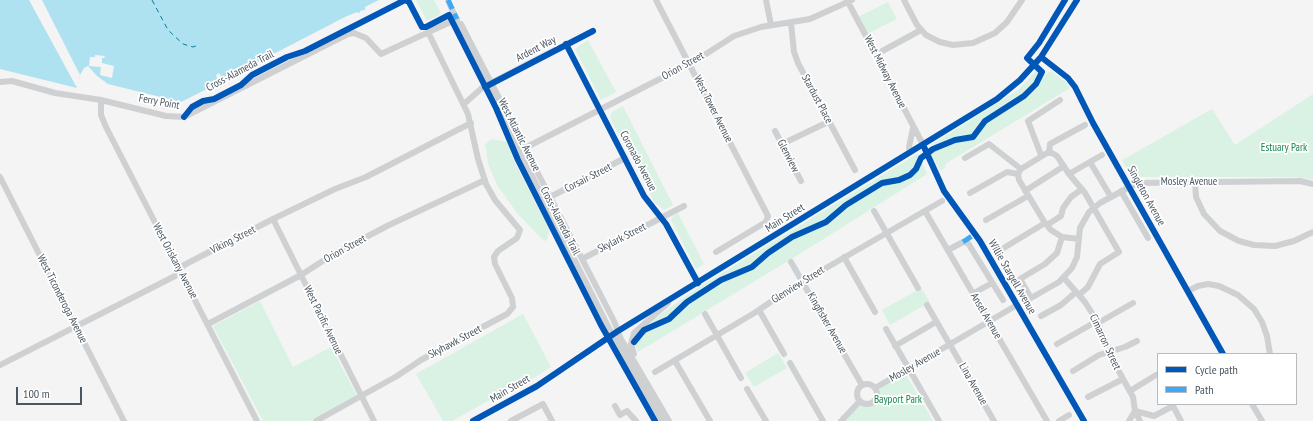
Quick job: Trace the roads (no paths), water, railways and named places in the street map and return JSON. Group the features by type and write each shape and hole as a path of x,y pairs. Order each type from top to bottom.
{"street":[{"name":"West Atlantic Avenue","path":"448,0 462,33 490,84 615,333"},
{"name":"West Tower Avenue","path":"656,0 766,212 768,219 716,252"},
{"path":"766,0 771,25"},
{"path":"904,0 921,30 940,42 960,45 973,43 988,37 1007,22 1022,0"},
{"name":"Main Street","path":"473,421 537,386 615,333 997,99 1020,80 1041,57 1077,0"},
{"name":"Orion Street","path":"522,149 690,64 734,36 771,25 791,23 818,16 849,1"},
{"name":"West Midway Avenue","path":"849,1 875,55 923,144"},
{"name":"Ferry Point","path":"0,82 12,82 55,93 101,100 150,112 184,117 348,34 354,33 366,38 381,54 457,19"},
{"name":"Stardust Place","path":"791,23 796,57 828,122 855,170"},
{"name":"Ardent Way","path":"464,104 490,84 593,30"},
{"path":"875,55 921,30"},
{"path":"428,32 464,104 471,123 485,180"},
{"name":"Coronado Avenue","path":"566,44 644,196 662,217 698,283"},
{"name":"Singleton Avenue","path":"1041,57 1072,82 1093,123 1222,353"},
{"name":"West Oriskany Avenue","path":"101,100 100,108 103,121 257,421"},
{"path":"1042,155 1028,121 1060,100"},
{"path":"782,144 828,122"},
{"name":"Viking Street","path":"0,365 175,276 184,265 273,219 335,189 366,177 471,123"},
{"path":"1049,153 1050,144 1085,125"},
{"path":"910,152 909,147 914,128"},
{"name":"Glenview","path":"775,131 801,181"},
{"name":"Willie Stargell Avenue","path":"923,144 944,191 977,237 1084,421"},
{"path":"965,158 989,144 1019,171 1019,180 1046,224 1062,237 1079,239"},
{"name":"West Atlantic Avenue","path":"522,149 550,197 582,258 615,333"},
{"path":"970,193 1007,172 1019,171 1042,155 1049,153 1055,154 1094,207 1119,252 1100,264 1088,287 1041,316"},
{"path":"1069,174 1102,155"},
{"name":"Corsair Street","path":"550,197 625,158"},
{"path":"1090,162 1111,197"},
{"path":"986,220 1064,166"},
{"name":"West Ticonderoga Avenue","path":"0,177 124,421"},
{"name":"Orion Street","path":"208,324 301,275 332,255 388,226 485,180"},
{"name":"Skyhawk Street","path":"316,421 397,376 421,360 509,312 513,307 513,301 495,264 494,256 498,251 518,238 520,232 518,226 495,200 485,180"},
{"name":"Mosley Avenue","path":"1062,237 1055,255 1045,264 1020,279 1031,298 1064,278 1075,262 1082,223 1094,207 1129,187 1145,182 1300,181 1313,184"},
{"path":"1195,182 1196,197 1204,214 1220,231 1239,242 1261,246 1275,246 1294,242 1313,232"},
{"path":"1002,249 1061,216 1063,208 1071,197 1082,189"},
{"path":"1121,191 1148,238"},
{"name":"Glenview Street","path":"656,372 759,310 788,290 942,201"},
{"name":"Skylark Street","path":"582,258 684,206"},
{"path":"874,211 918,288"},
{"name":"Ansel Avenue","path":"925,211 1047,421"},
{"name":"West Pacific Avenue","path":"273,219 374,421"},
{"path":"948,250 962,242 968,243 1002,300"},
{"path":"844,257 875,312"},
{"name":"Kingfisher Avenue","path":"791,262 862,385"},
{"name":"Cimarron Street","path":"1064,278 1078,294 1097,322 1130,391 1134,401 1135,411 1140,421"},
{"path":"974,293 992,283"},
{"path":"1188,291 1198,286 1208,284 1219,286 1238,295 1254,309 1262,322 1267,336 1270,353"},
{"path":"662,408 662,403 633,352 631,344 637,329 655,316 675,297"},
{"path":"1057,344 1133,303"},
{"name":"Lina Avenue","path":"927,305 994,421"},
{"name":"Mosley Avenue","path":"875,388 1017,306"},
{"path":"759,310 784,354"},
{"path":"705,314 741,378"},
{"path":"895,346 936,322"},
{"path":"886,329 939,421"},
{"path":"615,333 670,421"},
{"path":"615,333 662,421"},
{"path":"1073,372 1099,355 1137,341"},
{"path":"674,361 710,421"},
{"path":"790,363 823,421"},
{"path":"1130,391 1156,376"},
{"path":"1088,397 1123,379"},
{"path":"869,384 875,388 877,394 874,400 867,404 860,401 857,392 862,385 869,384"},
{"path":"747,389 766,421"},
{"path":"841,421 860,401"},
{"path":"511,421 542,404 552,421"},
{"path":"1253,405 1262,421"},
{"path":"615,406 620,415 627,411 636,421"},
{"path":"1129,421 1135,411 1154,416 1173,406 1181,421"},
{"path":"1059,421 1069,416"}],"water":[{"path":"0,0 384,0 297,45 297,47 293,47 181,104 101,84 87,70 80,76 77,88 0,69"}],"park label":[{"name":"Estuary Park","path":"1284,148"},
{"name":"Bayport Park","path":"898,400"}]}
